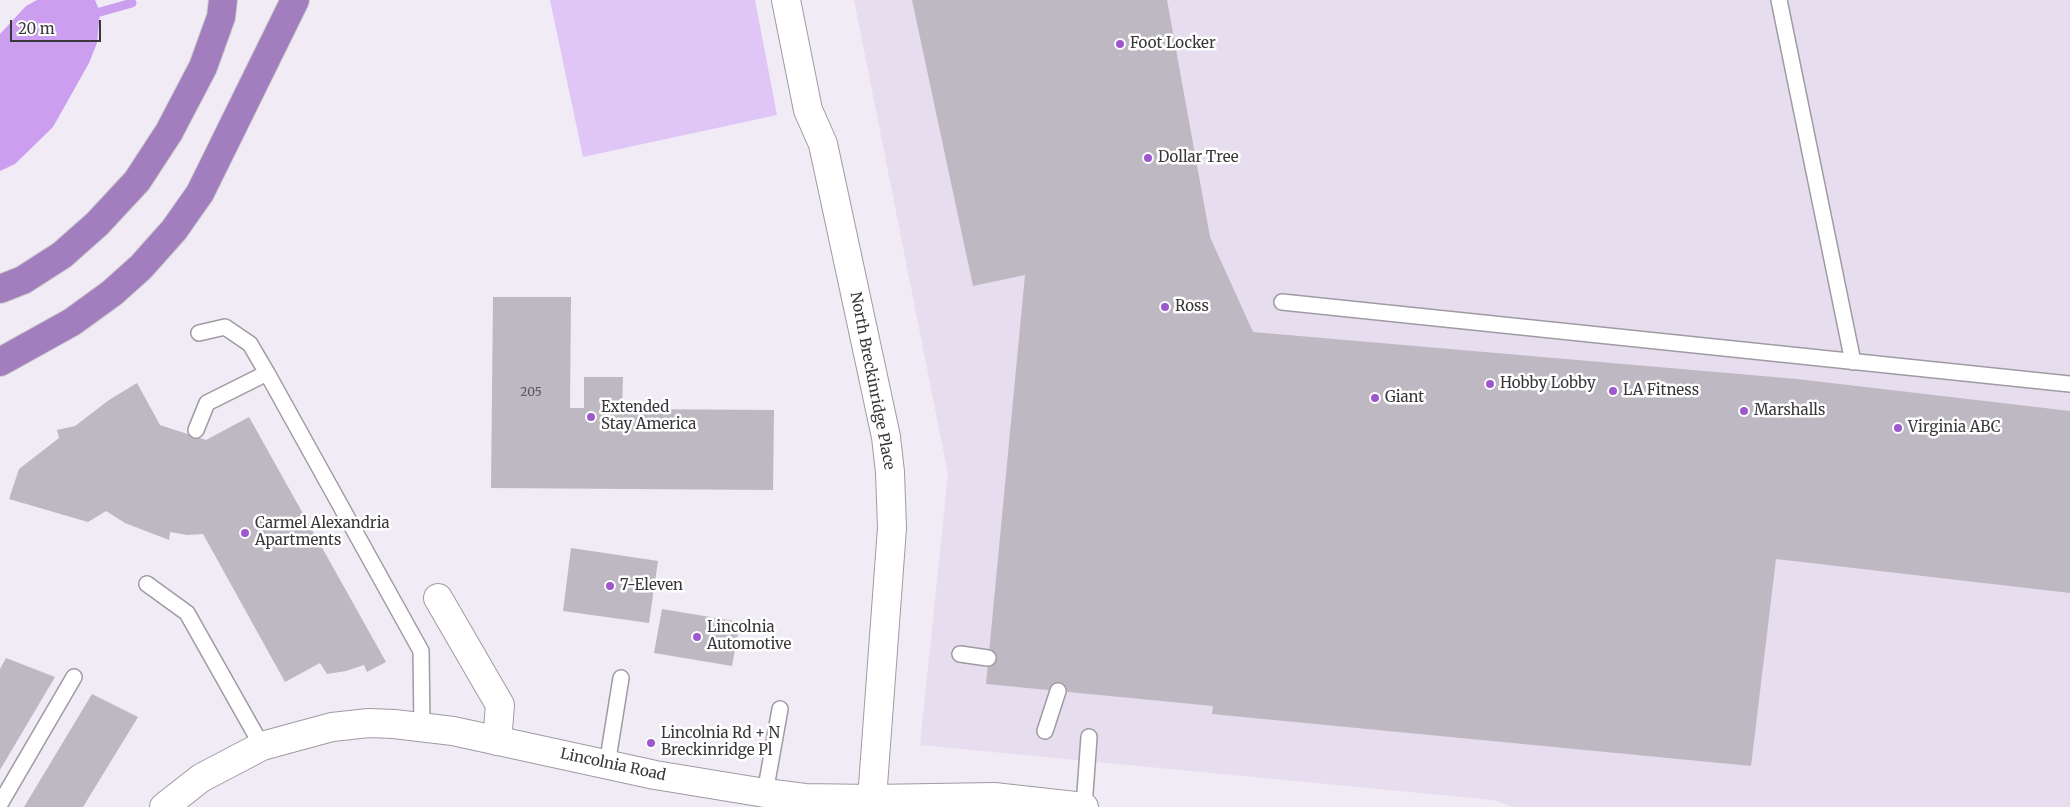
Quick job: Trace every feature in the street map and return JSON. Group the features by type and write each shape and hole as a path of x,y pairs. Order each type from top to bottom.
{"highway":[{"path":"0,290 23,280 62,255 97,224 137,181 169,132 203,67 221,17 223,0"},
{"path":"0,362 72,322 112,293 141,267 174,230 200,193 294,0"}],"street":[{"name":"North Breckinridge Place","path":"786,0 808,110 823,144 886,437 890,472 892,528 872,799"},
{"path":"438,598 500,705 497,741"},
{"name":"Lincolnia Road","path":"164,807 200,778 262,746 291,737 346,725 394,724 422,727 497,741 780,799 994,797 1084,807"}],"lane":[{"path":"1779,0 1853,362"},
{"path":"1282,302 2070,384"},
{"path":"199,333 225,327 250,344 267,373 422,651 422,727"},
{"path":"196,430 207,403 267,373"},
{"path":"147,584 187,613 262,746"},
{"path":"960,654 988,658"},
{"path":"0,804 74,677"},
{"path":"607,765 621,678"},
{"path":"1045,730 1058,690"},
{"path":"780,709 780,799"},
{"path":"1084,807 1090,737"}],"shaded area":[{"path":"37,0 95,0 100,12 97,43 89,63 53,127 15,164 0,171 0,34 26,6"},
{"path":"550,0 755,0 777,115 583,157"},
{"path":"854,0 2070,0 2070,807 1514,807 1493,800 920,745 948,474"}],"building":[{"path":"912,0 1167,0 1210,237 1253,332 1797,379 2070,411 2070,593 1776,559 1751,766 1212,714 1213,706 986,684 1025,275 973,286"},
{"path":"493,297 571,297 570,408 584,408 584,377 623,377 622,409 774,410 773,490 491,488"},
{"name":"Carmel Alexandria Apartments","path":"137,383 160,425 206,440 249,417 386,662 367,672 364,665 346,671 327,674 320,663 285,682 203,534 187,535 170,532 169,540 125,523 106,511 88,522 9,499 19,469 59,438 57,430 75,426 109,400"},
{"name":"7-Eleven","path":"571,548 658,561 649,623 563,611"},
{"name":"Lincolnia Automotive","path":"662,609 740,622 732,666 654,653"},
{"path":"6,658 55,677 0,770 0,669"},
{"path":"92,694 138,717 83,807 24,807"}],"waterway":[{"path":"100,12 132,3"}],"place":[{"name":"Foot Locker","path":"1120,44"},
{"name":"Dollar Tree","path":"1148,158"},
{"name":"Ross","path":"1165,307"},
{"name":"Hobby Lobby","path":"1490,384"},
{"name":"LA Fitness","path":"1613,391"},
{"name":"Giant","path":"1375,398"},
{"name":"Marshalls","path":"1744,411"},
{"name":"Extended Stay America","path":"591,417"},
{"name":"Virginia ABC","path":"1898,428"},
{"name":"Carmel Alexandria Apartments","path":"245,533"},
{"name":"7-Eleven","path":"610,586"},
{"name":"Lincolnia Automotive","path":"697,637"},
{"name":"Lincolnia Rd + N Breckinridge Pl","path":"651,743"}]}
